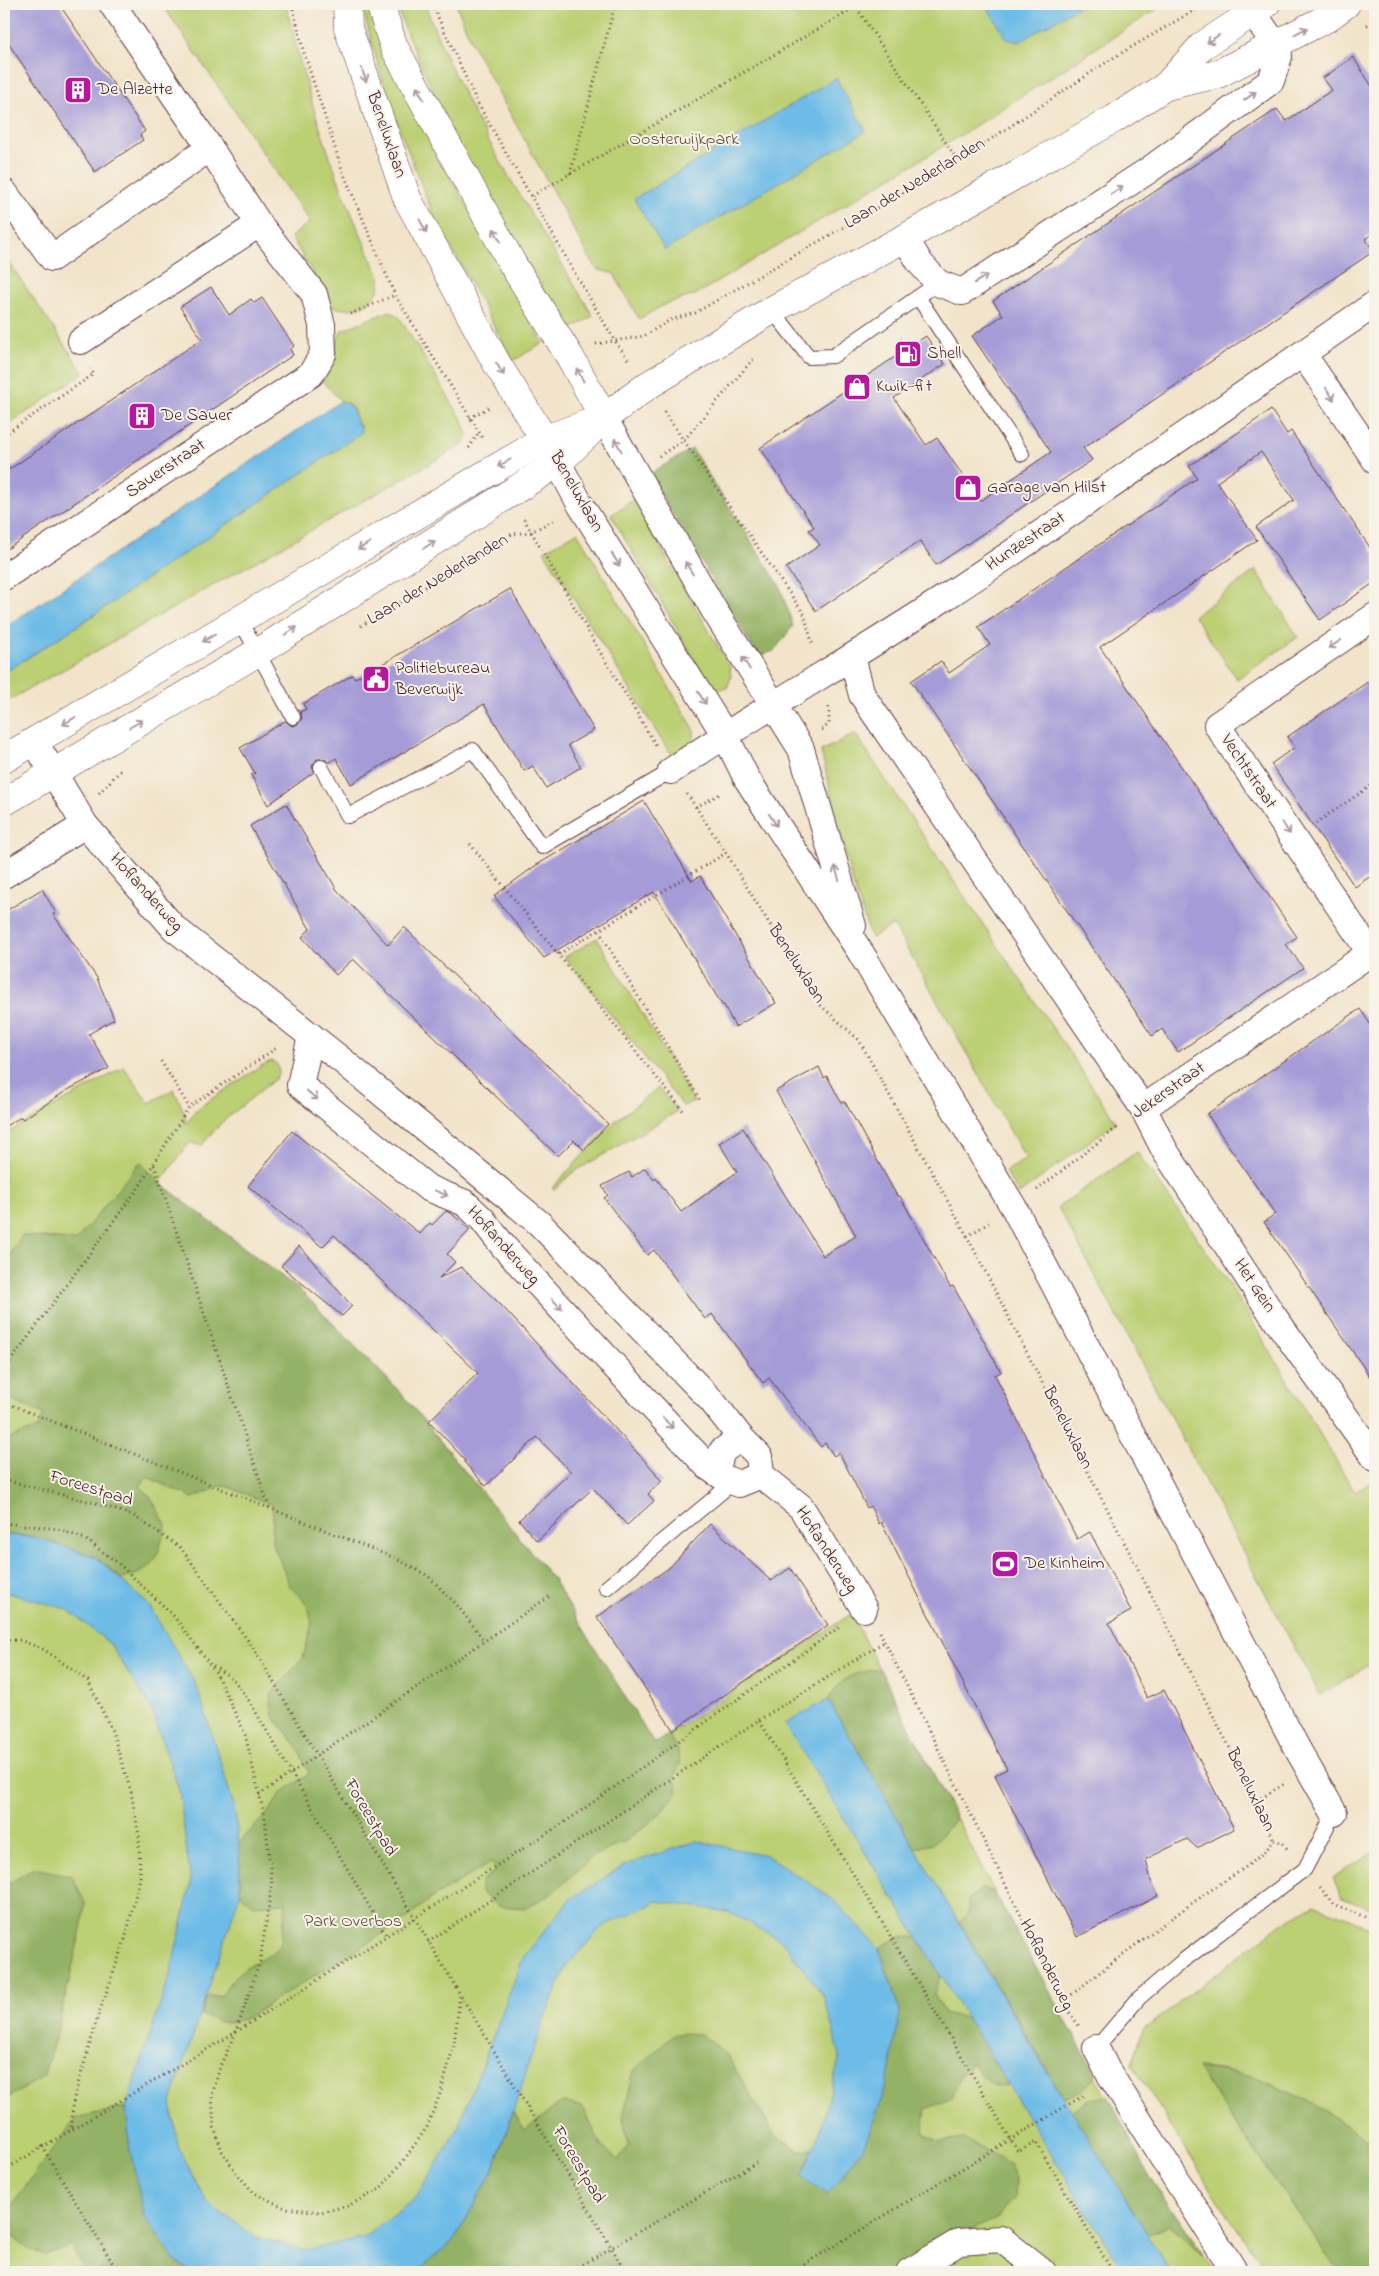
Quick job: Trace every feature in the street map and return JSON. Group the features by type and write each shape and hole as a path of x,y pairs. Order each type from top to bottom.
{"main road":[{"name":"Beneluxlaan","path":"347,4 348,28 407,198 498,364 546,439 558,463"},
{"name":"Beneluxlaan","path":"380,4 394,46 513,265 570,357 604,418"},
{"name":"Laan der Nederlanden","path":"1166,86 1218,74 1334,14 1346,4"},
{"name":"Laan der Nederlanden","path":"4,802 258,652 558,463 604,418 647,386 772,310 905,238 1114,119 1166,86 1202,46 1260,8"},
{"name":"Laan der Nederlanden","path":"4,759 546,439 604,418"}],"street":[{"name":"Sauerstraat","path":"4,577 311,374 323,354 322,326 314,294 259,224 112,4"},
{"name":"Laan der Nederlanden","path":"1260,8 1275,45"},
{"path":"905,238 920,263 928,290 962,292 1149,170 1271,81 1279,56 1275,45"},
{"path":"4,192 52,258 210,148"},
{"path":"81,341 259,224"},
{"name":"Hunzestraat","path":"671,771 772,705 852,657 944,598 1375,304"},
{"path":"1303,354 1375,460"},
{"name":"Beneluxlaan","path":"604,418 633,472 772,705 801,749 861,953"},
{"name":"Beneluxlaan","path":"558,463 580,504 725,735 746,779 861,953 1014,1208 1298,1750 1334,1813"},
{"name":"Vechtstraat","path":"1374,953 1293,839 1217,725 1375,616"},
{"path":"852,657 862,695 1143,1108"},
{"name":"Hoflanderweg","path":"34,742 81,816 174,928 307,1033 539,1223 712,1401 741,1438 759,1456 761,1475 801,1507 864,1609"},
{"path":"4,874 81,816"},
{"name":"Jekerstraat","path":"1143,1108 1374,953"},
{"name":"Hoflanderweg","path":"307,1033 300,1085 428,1188 465,1203 482,1219 504,1247 708,1467 723,1477"},
{"name":"Het Gein","path":"1143,1108 1165,1151 1272,1314 1375,1458"},
{"path":"741,1438 722,1451 723,1477 739,1484 761,1475"},
{"path":"1096,2048 1107,2070 1235,2272"},
{"path":"910,2272 959,2242 1001,2239 1044,2272"}],"lane":[{"path":"772,310 809,357 833,356 928,290 1022,454"},
{"path":"240,620 292,717"},
{"path":"321,767 348,816 473,750 542,847 671,771"},
{"path":"606,1588 725,1488 723,1477"},
{"path":"1096,2048 1139,1998 1166,1974 1305,1868 1334,1813"}],"path":[{"path":"292,4 304,53 344,172 395,295 498,467"},
{"path":"432,4 477,102 615,341 804,614 821,674 829,692 829,724"},
{"path":"570,174 615,4"},
{"name":"Laan der Nederlanden","path":"615,341 644,336 670,320 695,313 958,161 1113,58 1205,4"},
{"path":"532,196 855,5 958,161"},
{"path":"322,326 395,295"},
{"path":"633,472 684,440 758,354 791,336"},
{"path":"4,435 94,374 74,346 81,341"},
{"path":"511,493 531,532 671,771"},
{"name":"Laan der Nederlanden","path":"354,630 512,534 531,532 580,504"},
{"path":"81,816 126,764"},
{"path":"1293,839 1375,783"},
{"name":"Beneluxlaan","path":"696,807 818,1003 859,1040 967,1236 1257,1800 1274,1840 1264,1853 1251,1864 1219,1884 1121,1955 1064,2001"},
{"path":"470,844 560,954 685,1114"},
{"path":"560,954 726,853"},
{"path":"599,931 701,1102"},
{"path":"4,1370 154,1164 189,1107 307,1033"},
{"path":"161,1061 189,1107"},
{"name":"Jekerstraat","path":"967,1236 1014,1208 1143,1108"},
{"path":"154,1164 270,1508"},
{"path":"4,1402 397,1560 428,1576 457,1605 484,1640"},
{"name":"Foreestpad","path":"4,1480 99,1504 134,1516 181,1548 254,1649 626,2272"},
{"path":"4,1523 58,1529 85,1539 118,1563 173,1615 215,1671 245,1734 265,1818 272,1884 260,1961 236,2032 221,2064 212,2095 214,2127 222,2151 237,2174 254,2193 285,2208 321,2212 348,2206 380,2189 427,2127 442,2088 454,2044 460,1995"},
{"path":"260,1795 316,1754 550,1596"},
{"path":"4,2170 236,2032 568,1820 864,1609"},
{"path":"4,1640 20,1640 46,1650 88,1682 112,1730 130,1792 139,1836 140,1878 125,1940 99,2013 74,2098 70,2129"},
{"name":"Hoflanderweg","path":"759,1720 884,1642 1069,2012 1096,2048"},
{"path":"209,1663 232,1678 250,1702 387,1936"},
{"path":"428,1942 759,1720 881,1920 1018,2152 1036,2142 1113,2272"},
{"path":"791,2272 1079,2097"},
{"path":"42,2146 118,2272"},
{"path":"570,2272 756,2163"}],"green space":[{"path":"162,4 286,4 294,39 325,143 337,177 380,277 376,294 363,306 346,309 337,308 329,304 323,289 291,237 310,222"},
{"path":"371,4 410,103 543,343 513,361 432,212 387,97 362,7"},
{"path":"396,4 425,4 441,45 480,125 593,316 568,331 456,142 408,36"},
{"name":"Oosterwijkpark","path":"456,4 1165,4 950,142 737,270 695,295 665,304 639,319 614,274 597,269 588,255 474,48"},
{"path":"4,255 83,372 4,428"},
{"path":"390,311 399,317 463,421 468,436 461,446 4,703 4,673 85,621 308,469 361,428 355,419 355,412 349,404 341,401 323,382 330,369 342,330"},
{"path":"692,449 780,586 793,626 774,651 758,656 649,474"},
{"path":"633,500 730,667 731,677 727,688 710,687 611,515"},
{"path":"577,532 694,729 694,740 683,755 671,753 664,744 544,551"},
{"path":"1256,570 1298,637 1237,679 1194,616"},
{"path":"855,734 1116,1122 1019,1194 1005,1172 1026,1159 926,981 893,925 871,938 851,878 821,751"},
{"path":"597,938 694,1101 683,1106 565,957"},
{"name":"Park Overbos","path":"272,1061 277,1064 279,1072 275,1079 222,1122 201,1146 190,1142 160,1183 302,1292 401,1393 552,1578 654,1744 851,1614 995,1893 1151,2179 1215,2272 4,2272 4,1135 124,1067 149,1103 174,1089 184,1112 186,1124 198,1108 264,1064"},
{"path":"658,1088 678,1111 572,1173 554,1190 552,1188 614,1122"},
{"path":"1137,1152 1230,1285 1355,1492 1371,1483 1375,1489 1375,1661 1320,1695 1058,1207"},
{"path":"140,1162 160,1183 302,1292 401,1393 552,1578 654,1744 668,1735 678,1750 680,1764 674,1776 678,1791 658,1816 629,1839 592,1857 550,1895 524,1908 498,1906 481,1892 481,1882 496,1870 492,1862 430,1899 408,1918 245,2019 224,2023 201,2015 207,1997 222,1995 230,1982 246,1967 271,1954 281,1943 286,1903 254,1905 240,1894 239,1843 271,1809 281,1793 309,1774 297,1746 273,1716 270,1696 303,1658 312,1623 307,1604 290,1586 272,1542 273,1505 223,1485 193,1498 147,1477 140,1486 150,1496 166,1525 157,1554 150,1566 143,1571 122,1579 96,1557 35,1537 4,1534 4,1440 38,1428 44,1414 4,1398 4,1264 22,1235 76,1241"},
{"path":"880,1669 956,1819 933,1844 915,1848 828,1700 838,1686 849,1677"},
{"path":"1375,1852 1375,1910 1342,1897 1333,1878"},
{"path":"34,1868 72,1876 85,1903 82,1925 57,2032 43,2077 4,2100 4,1886"},
{"path":"983,1888 995,1893 1096,2075 1083,2090 1063,2097 959,1922 968,1913 968,1900"},
{"path":"1314,1904 1375,1930 1375,2145 1313,2105 1269,2083 1222,2070 1197,2068 1339,2272 1267,2272 1217,2199 1132,2064 1143,2030 1280,1925"},
{"path":"899,1937 917,1937 941,1975 934,1994 944,2013 967,2018 1009,2085 993,2087 972,2063 959,2078 952,2098 926,2109 923,2132 940,2142 965,2139 1009,2164 1016,2178 1015,2198 999,2217 898,2272 417,2272 455,2239 493,2171 513,2111 525,2130 562,2102 583,2107 601,2146 618,2160 628,2146 623,2117 634,2070 675,2033 701,2034 727,2055 775,2136 800,2151 813,2148 801,2177 900,2012 879,1948"},
{"path":"1197,2068 1249,2075 1316,2105 1375,2145 1375,2272 1339,2272"},
{"path":"1108,2096 1151,2179 1204,2256 1169,2225 1147,2234 1072,2112 1090,2099"},
{"path":"126,2107 130,2151 175,2261 192,2272 86,2272 70,2245 45,2255 28,2249 8,2233 4,2235 4,2216 76,2118"}],"water":[{"path":"985,4 1083,4 1019,42 1007,39"},
{"path":"836,78 866,131 665,250 634,199"},
{"path":"341,401 352,409 361,433 85,621 4,673 4,628"},
{"path":"4,1535 35,1537 96,1557 149,1605 197,1687 234,1806 239,1843 240,1894 171,2102 178,2146 207,2203 258,2238 307,2250 364,2237 416,2198 457,2130 523,1958 569,1900 625,1865 697,1841 766,1855 831,1897 879,1948 900,2012 887,2085 864,2146 828,2194 801,2177 820,2132 840,2056 824,1997 782,1941 728,1912 658,1901 602,1927 567,1965 545,2016 493,2171 455,2239 417,2272 192,2272 175,2261 144,2215 130,2151 126,2107 170,1974 191,1884 179,1790 151,1708 110,1644 67,1609 4,1592"},
{"path":"828,1700 1029,2042 1171,2272 1124,2272 785,1723"}],"building":[{"name":"De Alzette","path":"4,4 59,4 145,131 140,135 143,140 95,172 4,37"},
{"path":"1353,57 1375,91 1375,232 1365,239 1374,251 1083,448 1092,460 936,565 920,541 816,611 786,568 820,545 809,530 814,527 760,448 926,336 945,364 894,398 926,445 937,438 980,501 1051,452 972,336 1003,315 993,301 1277,109 1286,121 1332,90 1323,78"},
{"name":"De Sauer","path":"211,287 229,315 251,299 254,303 262,298 294,346 290,349 293,355 4,551 4,473 202,339 180,307"},
{"path":"1271,410 1287,434 1291,431 1375,555 1375,582 1320,620 1256,527 1294,500 1261,452 1217,482 1257,540 1100,647 1297,937 1286,944 1303,968 1178,1052 1162,1029 1152,1036 911,681 941,661 949,673 990,645 978,627 1197,478 1189,466"},
{"path":"510,589 594,730 568,745 581,767 546,788 533,766 524,771 484,704 351,784 336,758 329,763 325,759 317,759 312,766 314,772 268,805 251,775 255,773 240,748 285,721 292,726 298,724 302,718 300,712 306,709 303,704 352,675 355,678 386,662"},
{"path":"1375,677 1375,873 1355,887 1271,764 1295,747 1287,737"},
{"path":"644,801 692,881 700,876 776,1003 735,1027 724,1005 722,1005 654,892 544,958 494,896 535,866"},
{"path":"286,804 337,890 388,945 404,927 608,1124 584,1150 574,1140 558,1156 353,959 336,975 302,937 310,929 250,826"},
{"path":"42,889 56,913 53,914 97,978 114,1019 89,1034 109,1068 66,1091 23,1119 21,1117 4,1127 4,912"},
{"path":"1360,1009 1375,1031 1375,1384 1264,1222 1275,1214 1207,1114"},
{"path":"819,1067 824,1078 827,1076 841,1102 845,1102 897,1196 900,1196 950,1287 953,1286 1001,1372 995,1375 1077,1539 1090,1532 1131,1611 1109,1623 1147,1698 1164,1690 1234,1829 1197,1848 1187,1839 1146,1859 1151,1881 1158,1896 1077,1937 995,1775 1007,1769 881,1522 879,1524 870,1506 867,1508 839,1452 834,1456 825,1443 821,1447 769,1378 763,1383 712,1314 705,1319 654,1250 647,1255 604,1198 608,1195 602,1186 629,1172 632,1177 645,1168 654,1180 656,1178 681,1212 737,1172 719,1143 743,1128 823,1256 856,1236 776,1091"},
{"path":"292,1131 420,1234 430,1223 432,1225 446,1211 470,1230 447,1254 455,1262 439,1278 461,1267 501,1305 656,1473 662,1481 648,1494 654,1501 627,1525 593,1488 537,1541 519,1520 571,1472 537,1437 486,1486 429,1421 478,1373 334,1235 322,1247 248,1186"},
{"path":"299,1246 352,1306 342,1316 281,1266"},
{"path":"710,1524 771,1581 790,1568 828,1625 673,1730 597,1617 669,1568"}],"place":[{"name":"De Alzette","path":"78,90"},
{"name":"Shell","path":"908,354"},
{"name":"Kwik-fit","path":"857,387"},
{"name":"De Sauer","path":"142,416"},
{"name":"Garage van Hilst","path":"968,488"},
{"name":"Politiebureau Beverwijk","path":"376,679"},
{"name":"De Kinheim","path":"1005,1564"}]}
